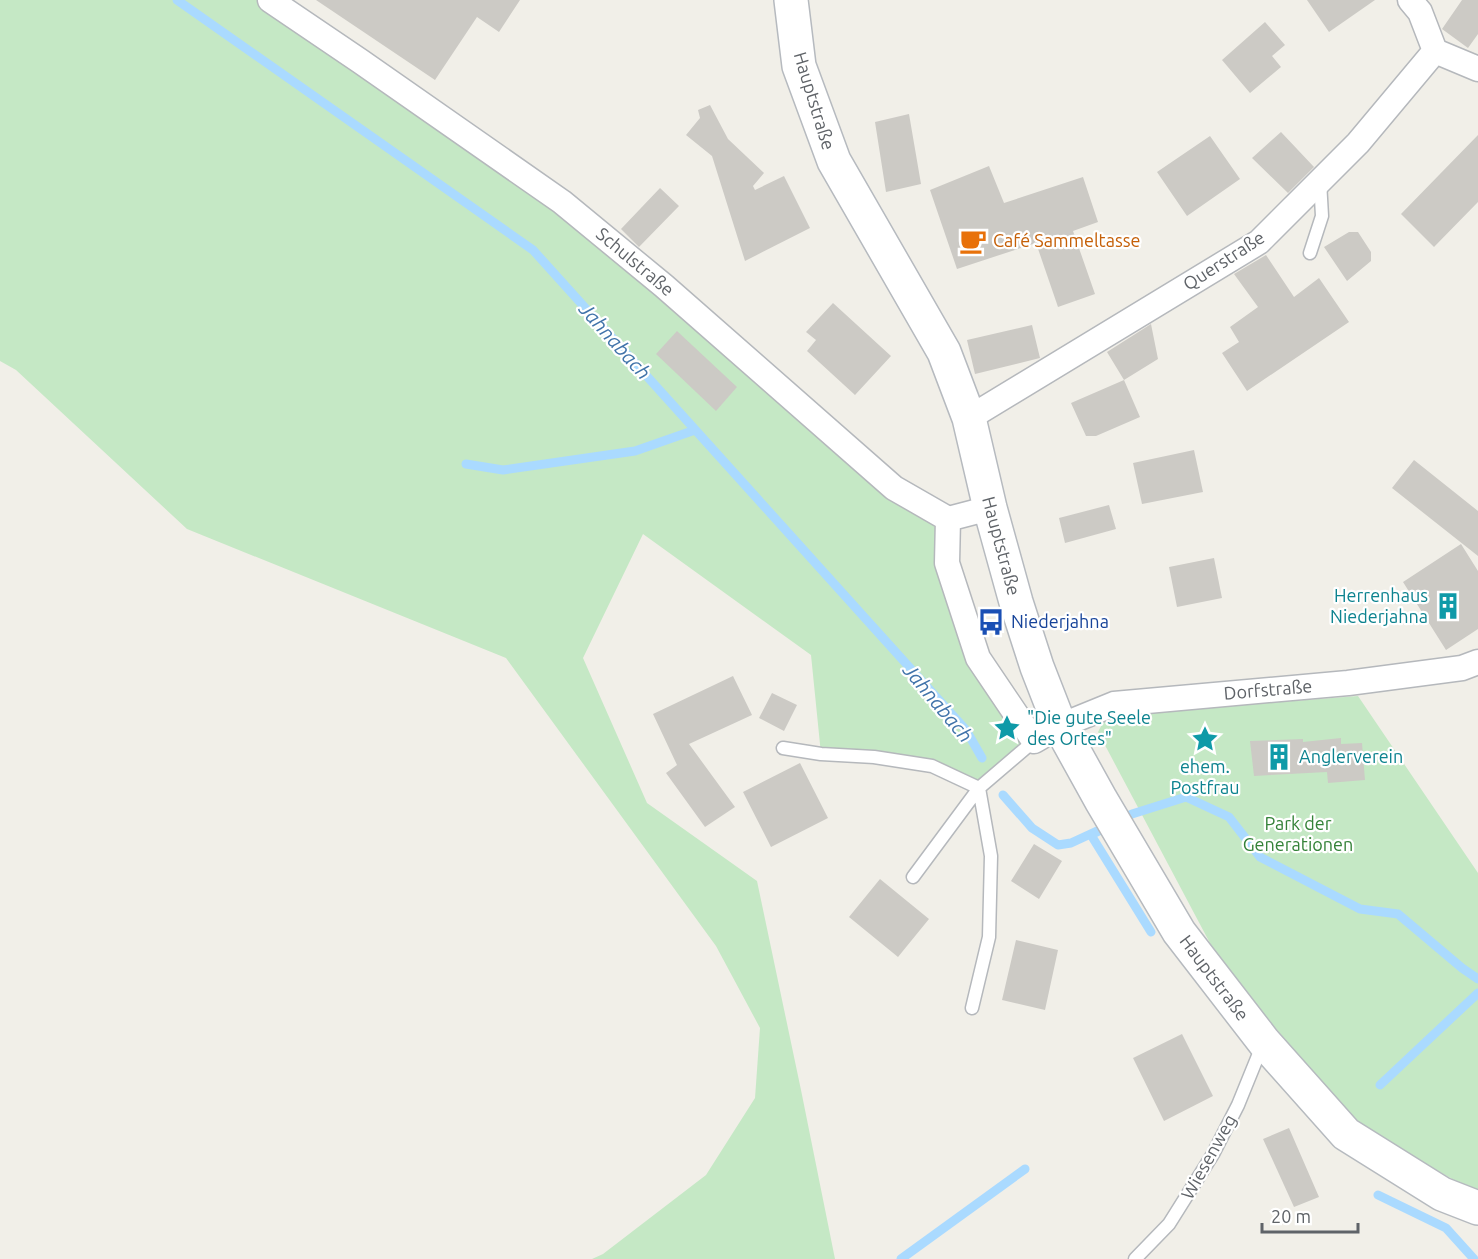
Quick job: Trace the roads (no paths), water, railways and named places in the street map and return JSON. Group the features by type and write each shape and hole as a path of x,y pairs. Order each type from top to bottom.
{"street":[{"name":"Schulstraße","path":"270,0 562,202 664,286 894,488 948,519"},
{"name":"Hauptstraße","path":"791,0 799,66 834,161 944,352 969,418 990,508 1037,668 1047,733 1101,800 1179,932 1264,1042 1346,1134 1442,1194 1478,1208"},
{"path":"1420,4 1435,51 1478,69"},
{"name":"Querstraße","path":"969,418 1259,242 1358,142 1435,51"},
{"path":"990,508 948,519 947,563 978,658 1047,733"},
{"name":"Dorfstraße","path":"1047,733 1114,704 1348,683 1462,668 1478,662"}],"lane":[{"path":"1310,253 1322,216 1320,181"},
{"path":"913,877 979,788 1047,733"},
{"path":"783,748 821,754 874,757 932,766 979,788"},
{"path":"972,1008 989,937 992,856 979,788"},
{"name":"Wiesenweg","path":"1135,1259 1169,1224 1213,1155 1238,1105 1264,1042"}],"waterway":[{"name":"Jahnabach","path":"177,0 533,250 966,730 982,758"},
{"path":"466,464 503,470 635,451 695,430"},
{"path":"1003,795 1032,828 1058,845 1071,843 1097,831 1091,835 1132,814 1186,797 1229,817 1260,857 1360,909 1398,914 1478,979"},
{"path":"1091,835 1151,932"},
{"path":"1380,1085 1478,993"},
{"path":"901,1259 1025,1169"},
{"path":"1378,1195 1446,1228 1474,1259"}],"place":[{"name":"Café Sammeltasse","path":"973,241"},
{"name":"Herrenhaus Niederjahna","path":"1448,606"},
{"name":"Niederjahna","path":"991,622"},
{"name":"\"Die gute Seele des Ortes\"","path":"1007,728"},
{"name":"ehem. Postfrau","path":"1205,739"},
{"name":"Anglerverein","path":"1279,757"}],"park label":[{"name":"Park der Generationen","path":"1298,834"}]}
